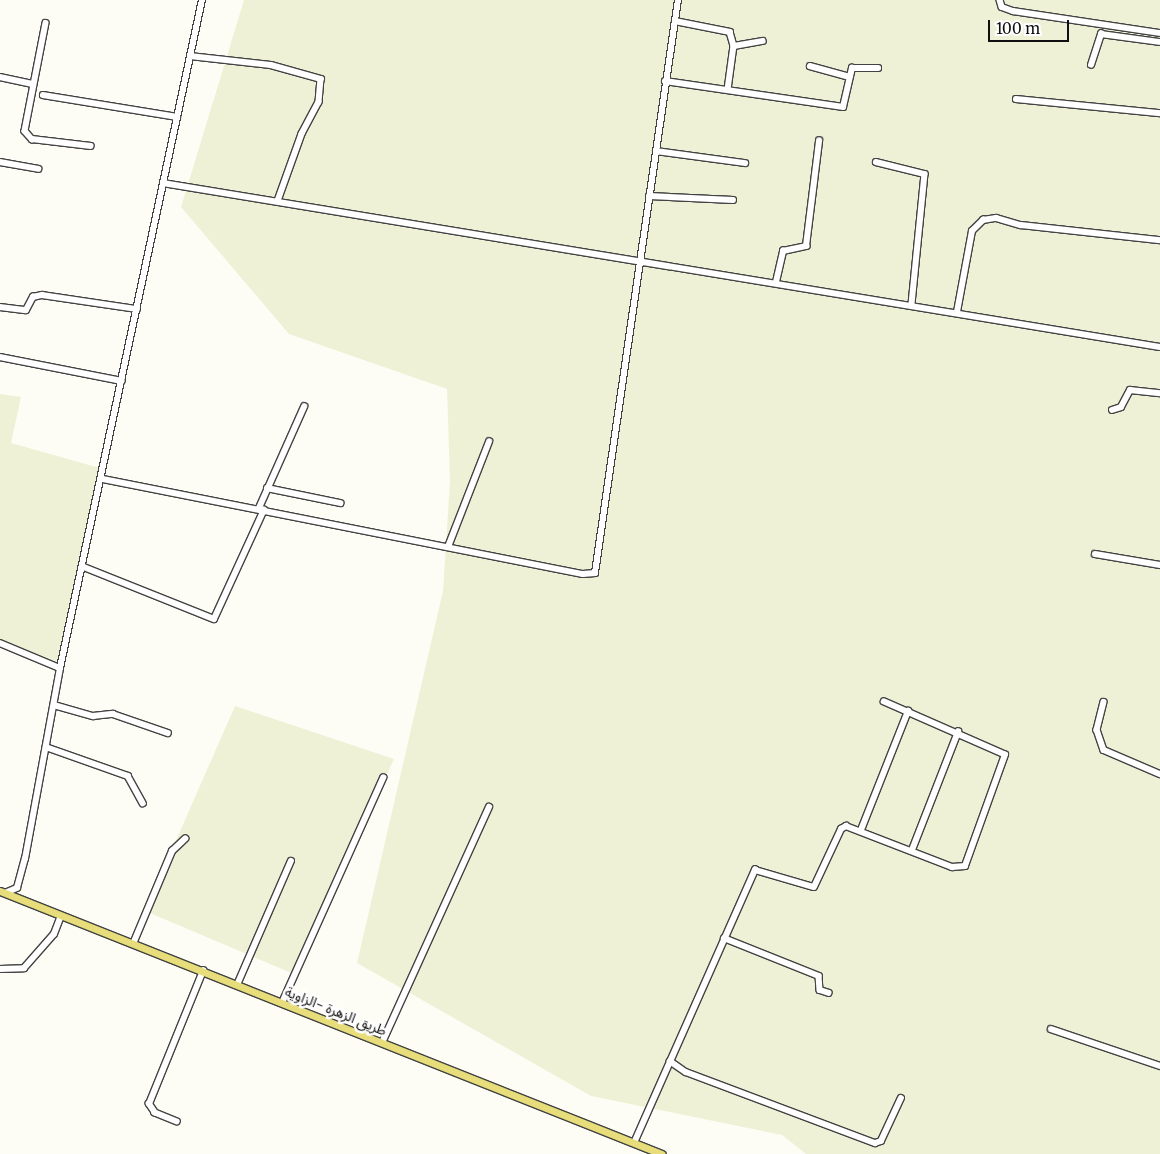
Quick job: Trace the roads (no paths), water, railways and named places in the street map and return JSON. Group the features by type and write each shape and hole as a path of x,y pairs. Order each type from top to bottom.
{"main road":[{"name":"طريق الزهرة -الزاوية","path":"3,892 662,1154"}],"street":[{"path":"3,892 17,888 21,874 60,668 103,478 202,0"},
{"path":"103,478 448,547 595,573 678,0"},
{"path":"1000,0 1013,11 1160,33"},
{"path":"675,21 723,28 734,46 728,90"},
{"path":"46,23 24,125 28,137 91,146"},
{"path":"1091,64 1101,34 1160,42"},
{"path":"734,46 763,41"},
{"path":"190,56 271,65 321,79 318,102 302,134 278,201"},
{"path":"810,66 850,77"},
{"path":"665,81 843,107 850,77 855,66 878,68"},
{"path":"0,76 32,84"},
{"path":"43,95 177,117"},
{"path":"1016,99 1160,112"},
{"path":"776,282 783,251 806,246 819,141"},
{"path":"656,151 745,164"},
{"path":"0,162 38,169"},
{"path":"876,162 925,174 912,305"},
{"path":"163,183 640,258 1160,347"},
{"path":"649,196 733,200"},
{"path":"957,312 972,231 983,220 996,218 1022,225 1160,240"},
{"path":"0,307 26,310 33,297 42,295 137,309"},
{"path":"0,357 122,382"},
{"path":"1112,410 1121,407 1130,390 1160,393"},
{"path":"84,567 214,619 262,509 267,488 304,407"},
{"path":"448,547 489,442"},
{"path":"267,488 340,503"},
{"path":"1095,554 1160,565"},
{"path":"0,643 60,668"},
{"path":"634,1143 755,870 814,887 841,829 861,830 952,867 965,866 1006,760 998,748 884,702"},
{"path":"1104,702 1096,730 1104,750 1160,774"},
{"path":"54,705 93,716 113,714 168,733"},
{"path":"861,830 908,712"},
{"path":"912,850 958,732"},
{"path":"46,747 128,776 143,803"},
{"path":"282,1003 383,778"},
{"path":"382,1043 490,807"},
{"path":"133,944 172,851 185,839"},
{"path":"237,985 291,861"},
{"path":"0,969 24,968 54,934 61,916"},
{"path":"724,938 819,976 820,990 829,993"},
{"path":"177,1122 155,1113 149,1104 203,971"},
{"path":"1051,1029 1160,1066"},
{"path":"670,1061 686,1072 875,1143 881,1141 901,1098"}]}
